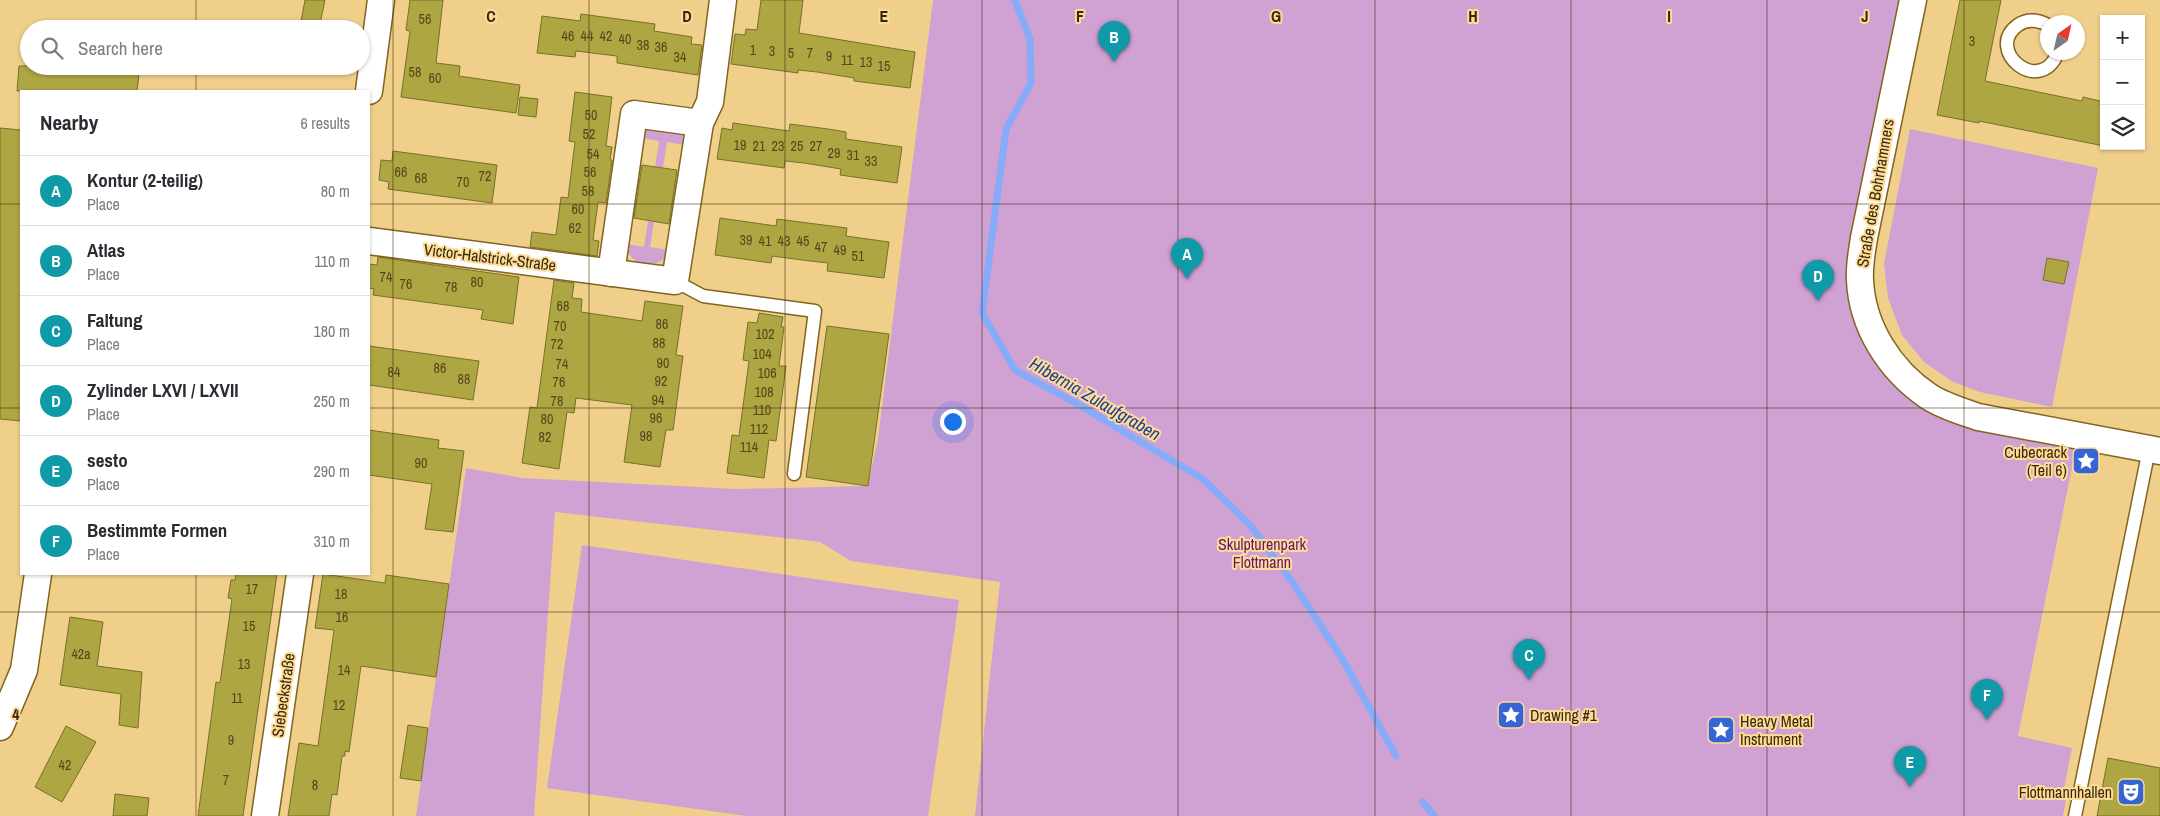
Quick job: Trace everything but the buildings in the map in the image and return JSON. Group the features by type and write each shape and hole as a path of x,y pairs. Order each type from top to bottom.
{"street":[{"path":"369,90 381,0"},
{"path":"675,281 700,124 710,102 723,0"},
{"name":"Straße des Bohrhammers","path":"1913,0 1861,260 1860,280 1864,304 1869,323 1880,345 1892,363 1908,380 1929,397 1958,410 1978,417 2154,450"},
{"path":"612,273 634,114 700,124"},
{"name":"Victor-Halstrick-Straße","path":"370,241 675,281"},
{"path":"0,727 24,670 38,575"},
{"name":"Siebeckstraße","path":"265,816 300,575"}],"lane":[{"path":"2040,21 2030,20 2016,27 2008,42 2011,58 2023,70 2040,70 2054,60"},
{"path":"675,281 703,296 815,311 794,474"},
{"path":"2075,816 2154,450"}],"green space":[{"name":"Skulpturenpark Flottmann","path":"933,0 1901,0 1853,239 1887,374 2076,447 2018,736 2072,748 2062,798 2066,799 2063,816 975,816 1000,582 851,561 820,542 555,512 534,816 416,816 466,468 522,478 736,489 868,486 878,439"},
{"path":"647,128 683,134 684,145 667,142 663,168 655,167 659,141 642,138"},
{"path":"1910,129 2098,168 2052,407 1980,392 1953,382 1924,362 1902,335 1888,298 1884,264"},
{"path":"648,221 654,222 650,247 668,250 665,258 653,264 641,263 635,260 628,251 627,244 644,247"},
{"path":"582,545 959,600 928,816 746,816 547,788"}],"waterway":[{"name":"Hibernia Zulaufgraben","path":"1015,0 1030,39 1031,83 1006,129 982,313 1015,370 1079,405 1203,479 1250,525 1293,583 1343,660 1396,756"},
{"name":"Hibernia Zulaufgraben","path":"1423,802 1434,816"}],"place":[{"name":"Atlas","path":"1114,62"},
{"name":"Kontur (2-teilig)","path":"1187,279"},
{"name":"Zylinder LXVI / LXVII","path":"1818,301"},
{"name":"Cubecrack (Teil 6)","path":"2086,461"},
{"name":"Faltung","path":"1529,680"},
{"name":"Drawing #1","path":"1511,715"},
{"name":"Bestimmte Formen","path":"1987,720"},
{"name":"Heavy Metal Instrument","path":"1721,730"},
{"name":"sesto","path":"1910,787"},
{"name":"Flottmannhallen","path":"2131,792"}]}
